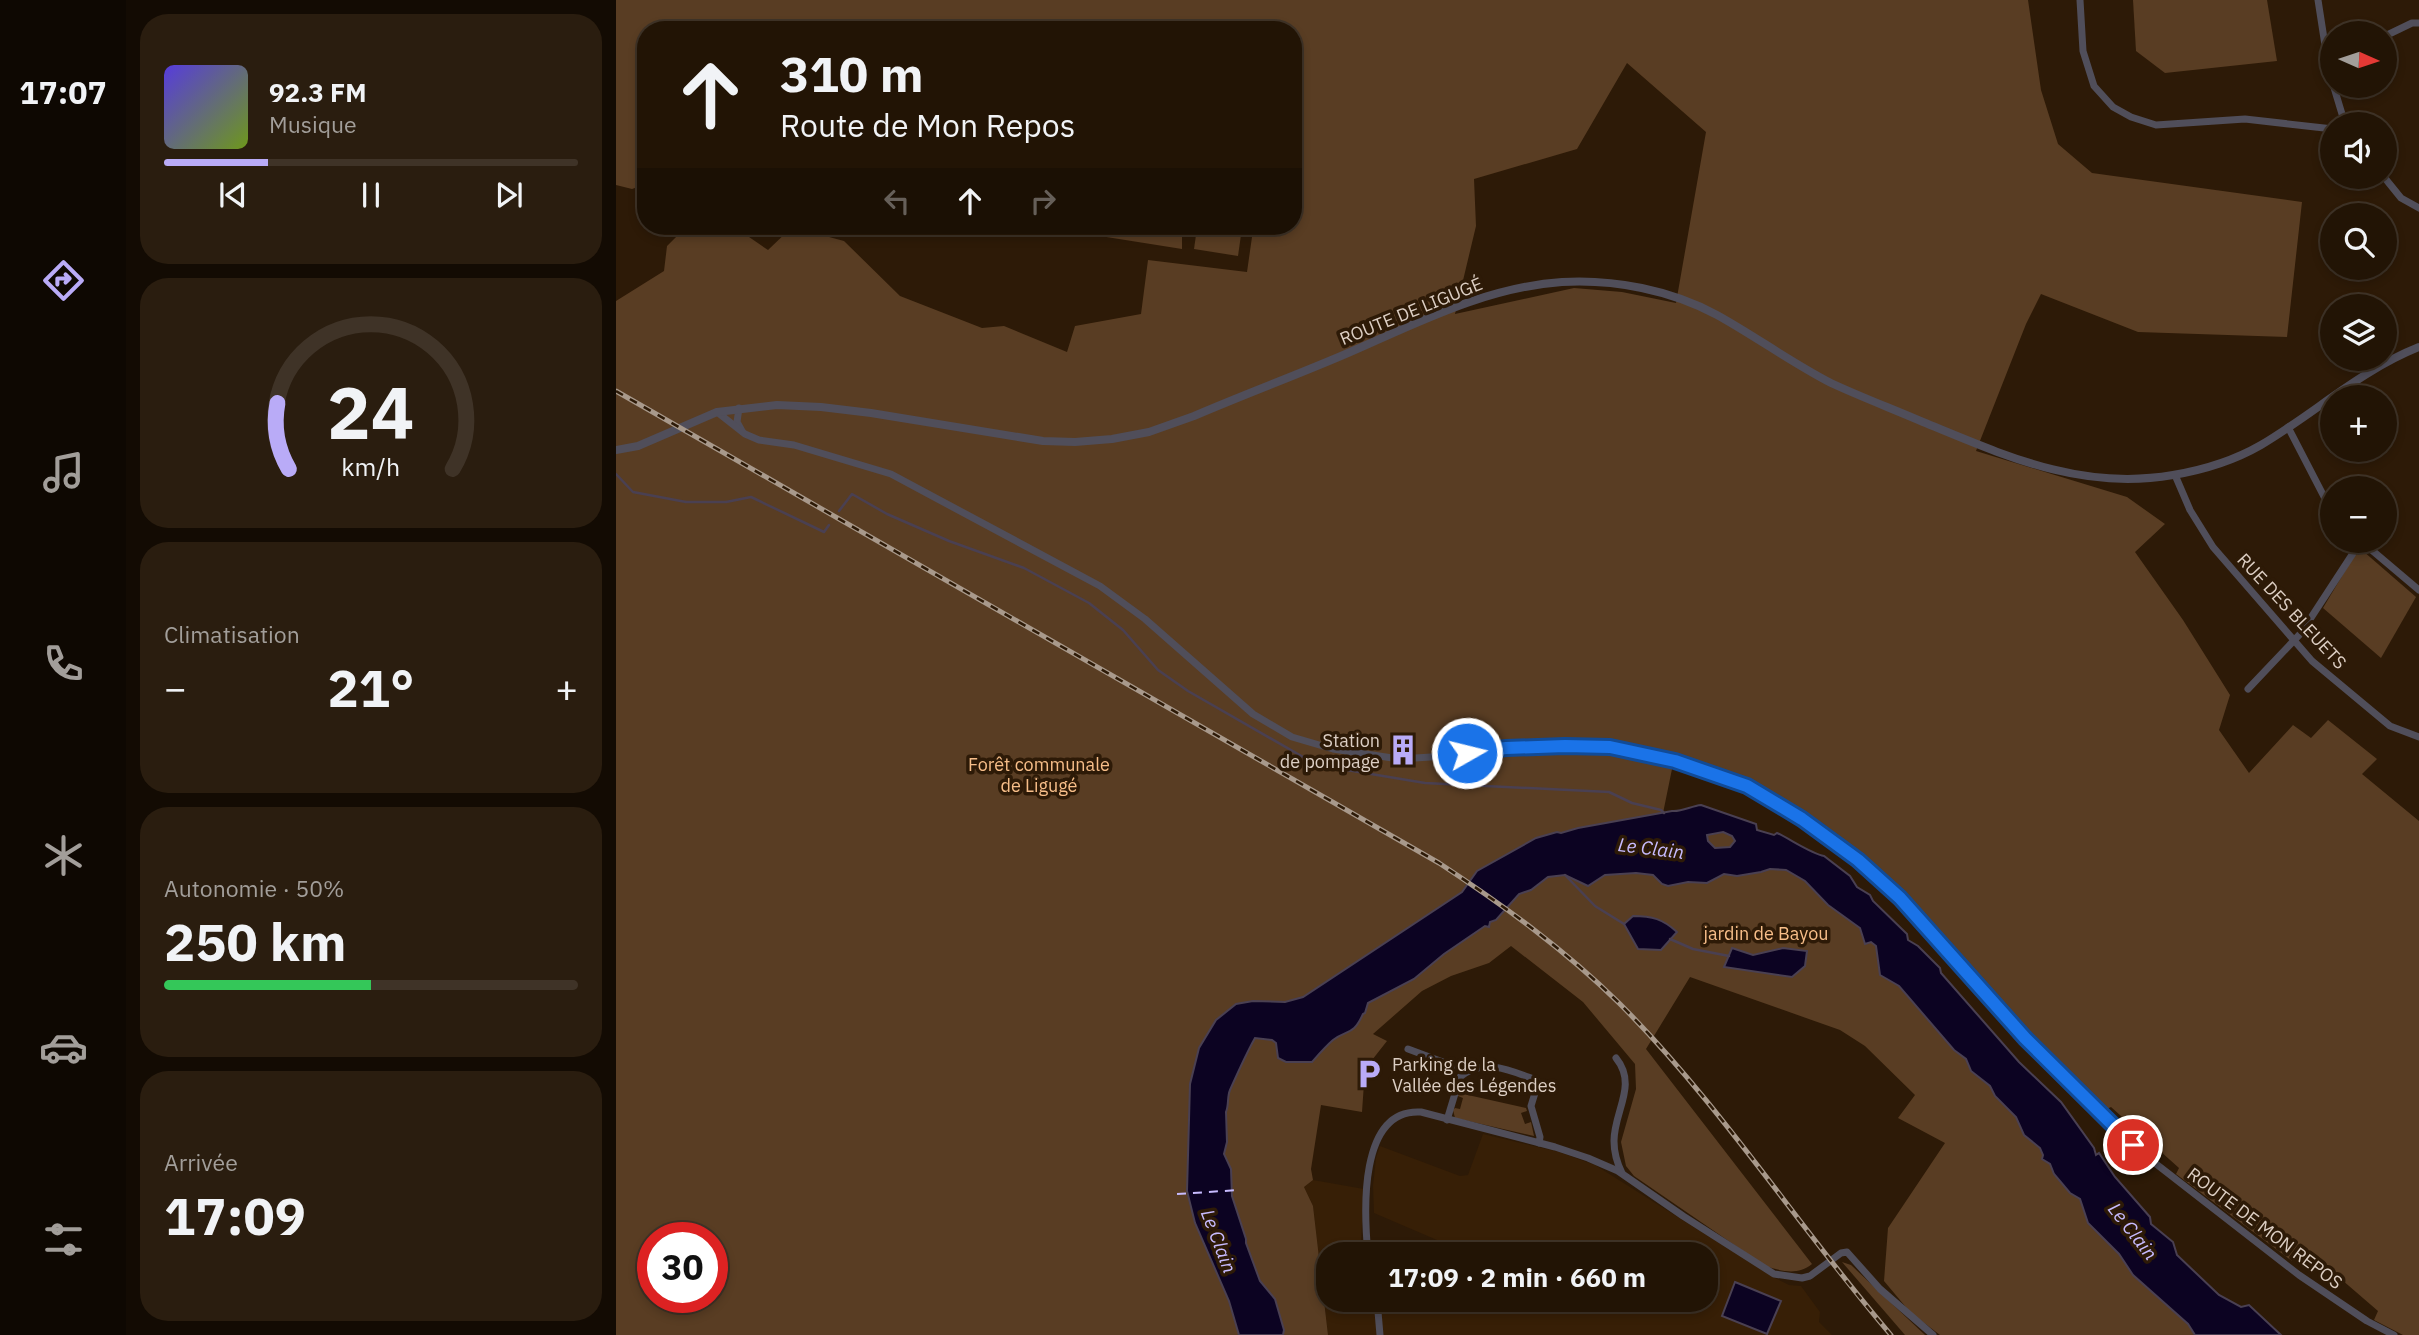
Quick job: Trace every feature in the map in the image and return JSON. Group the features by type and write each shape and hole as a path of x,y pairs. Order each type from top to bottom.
{"street":[{"path":"2080,0 2083,51 2094,86 2113,107 2131,117 2156,125 2245,119 2320,128"},
{"path":"2318,0 2329,71 2341,112"},
{"path":"2398,30 2412,23 2419,23"},
{"path":"2393,189 2400,198 2419,208"},
{"name":"ROUTE DE LIGUGÉ","path":"616,450 638,446 717,412 777,405 821,407 1043,440 1075,442 1112,439 1149,432 1194,416 1458,306 1520,287 1576,282 1611,284 1675,296 1717,315 1832,383 2025,463 2101,479 2140,479 2175,475 2232,458 2259,446 2372,370 2419,347"},
{"path":"740,408 737,422 745,434"},
{"path":"717,412 745,434"},
{"path":"2288,427 2320,489"},
{"name":"ROUTE DE MON REPOS","path":"745,434 759,440 794,445 891,474 1100,586 1155,628 1253,714 1292,737 1333,748 1399,759 1535,746 1610,747 1675,761 1747,786 1830,838 1900,898 2025,1038 2142,1153 2299,1275 2367,1321 2394,1335"},
{"name":"RUE DES BLEUETS","path":"2175,475 2190,510 2213,547 2312,661 2390,726 2419,737"},
{"path":"2248,689 2294,640 2353,553"},
{"path":"2375,553 2419,590"},
{"path":"1408,1049 1465,1073"},
{"path":"1616,1058 1624,1068 1627,1082 1614,1140 1622,1174"},
{"path":"1447,1120 1460,1077 1465,1073 1495,1065 1538,1083 1531,1105 1540,1137 1539,1143"},
{"path":"1367,1242 1366,1205 1375,1142 1399,1114 1421,1112 1588,1158 1622,1174 1774,1274 1802,1279 1841,1253 1847,1252 1880,1289 1933,1335"},
{"path":"1378,1312 1380,1335"}],"shaded area":[{"path":"1483,1134 1559,1152 1595,1165 1717,1242 1436,1242 1374,1213 1373,1186 1380,1146 1460,1176 1468,1175"},
{"path":"1313,1180 1364,1189 1361,1241 1317,1242 1313,1206 1304,1187"},
{"path":"1718,1242 1773,1277 1789,1285 1801,1286 1820,1312 1819,1322 1832,1335 1328,1335 1325,1312 1718,1312"}],"green space":[{"name":"Forêt communale de Ligugé","path":"616,0 2028,0 2041,90 2058,144 2092,173 2302,202 2287,337 2138,332 2041,294 2026,324 1976,451 2127,497 2165,524 2135,552 2183,620 2230,695 2219,730 2249,773 2293,725 2311,738 2328,720 2377,759 2362,774 2419,821 2419,1335 2403,1335 2374,1320 2378,1311 2327,1267 2301,1254 2292,1261 2176,1174 2179,1168 2111,1107 2103,1111 2002,1007 1898,890 1830,829 1792,803 1752,783 1709,770 1672,769 1661,823 1731,828 1833,891 2200,1335 1940,1335 1910,1312 1884,1281 1888,1228 1945,1143 1898,1118 1915,1095 1865,1046 1840,1030 1690,977 1646,1049 1812,1264 1795,1271 1765,1266 1634,1176 1626,1166 1621,1142 1636,1089 1635,1064 1583,1002 1511,946 1489,963 1451,976 1422,991 1373,1034 1387,1041 1365,1069 1362,1112 1321,1105 1311,1169 1313,1180 1304,1187 1313,1206 1317,1242 1316,1312 1325,1312 1328,1335 616,1335 616,301 664,271 667,246 678,235 746,235 768,250 784,235 822,235 844,241 900,296 982,328 1004,326 1067,352 1075,326 1141,314 1148,260 1247,272 1252,235 1302,235 1302,21 637,21 637,187 632,189 616,185","holes":["1627,63 1706,132 1676,303 1622,292 1574,288 1455,314 1476,226 1474,179 1577,149"]},
{"path":"2133,0 2267,0 2277,61 2165,73 2136,51"},
{"path":"1094,235 1182,235 1182,249"},
{"path":"1196,235 1241,235 1238,256 1194,249"},
{"path":"2365,553 2416,597 2381,658 2323,608 2354,556"},
{"path":"1459,1093 1526,1108 1527,1111 1521,1113 1525,1124 1531,1122 1534,1136 1455,1118 1453,1110 1460,1109 1463,1098 1458,1096"},
{"path":"1842,1262 1851,1265 1925,1335 1905,1335"}],"water":[{"name":"Le Clain","path":"1701,805 1756,824 1757,830 1774,835 1777,833 1824,856 1850,876 1857,887 1870,895 1907,934 1908,940 1940,968 1941,973 2019,1062 2061,1102 2094,1148 2096,1155 2099,1153 2115,1177 2150,1217 2151,1224 2173,1242 2177,1255 2219,1295 2241,1307 2249,1305 2281,1335 2195,1335 2188,1324 2133,1275 2119,1254 2088,1223 2080,1199 2070,1193 2054,1174 2050,1164 2042,1159 2040,1148 2024,1135 2016,1117 1995,1096 1990,1086 1971,1071 1966,1059 1954,1050 1899,986 1880,975 1876,946 1871,942 1865,944 1860,928 1828,905 1805,881 1786,870 1770,869 1737,876 1724,874 1707,883 1688,882 1668,886 1653,875 1636,873 1605,875 1588,886 1565,875 1548,877 1531,890 1519,894 1496,920 1490,922 1489,927 1485,926 1444,954 1414,979 1368,1003 1356,1026 1333,1040 1312,1062 1286,1062 1278,1058 1276,1043 1255,1038 1229,1093 1224,1154 1231,1169 1232,1196 1246,1243 1260,1281 1275,1299 1284,1330 1283,1335 1239,1335 1229,1301 1195,1223 1187,1191 1190,1084 1199,1048 1216,1020 1236,1004 1253,1001 1285,1002 1303,997 1462,892 1477,871 1536,838","holes":["1723,832 1732,836 1735,841 1730,847 1715,848 1708,841 1707,835"]},
{"path":"1633,916 1657,919 1677,932 1661,950 1638,949 1624,924"},
{"path":"1732,948 1753,955 1783,948 1807,951 1805,966 1792,977 1724,967"},
{"path":"1735,1282 1781,1301 1767,1334 1722,1316"}],"waterway":[{"path":"616,474 633,492 686,502 726,502 751,497 824,532 829,525"},
{"path":"839,511 852,494 887,514 949,541 1024,568 1089,603 1123,630 1158,670 1188,691 1317,765 1425,783 1609,792 1664,813"},
{"path":"1565,875 1595,906 1624,924"},
{"path":"1670,939 1693,949 1729,956"}],"ferry route":[{"path":"1177,1194 1239,1190"}],"railway":[{"path":"616,391 1439,863 1510,912 1598,983 1656,1042 1725,1124 1891,1335"}],"place":[{"name":"Station de pompage","path":"1403,750"},
{"name":"Parking de la Vallée des Légendes","path":"1369,1074"}],"route":[{"path":"1467,753 1535,746 1610,747 1675,761 1747,786 1830,838 1880,879 2025,1038 2133,1145"}],"park label":[{"name":"jardin de Bayou","path":"1766,933"}]}
